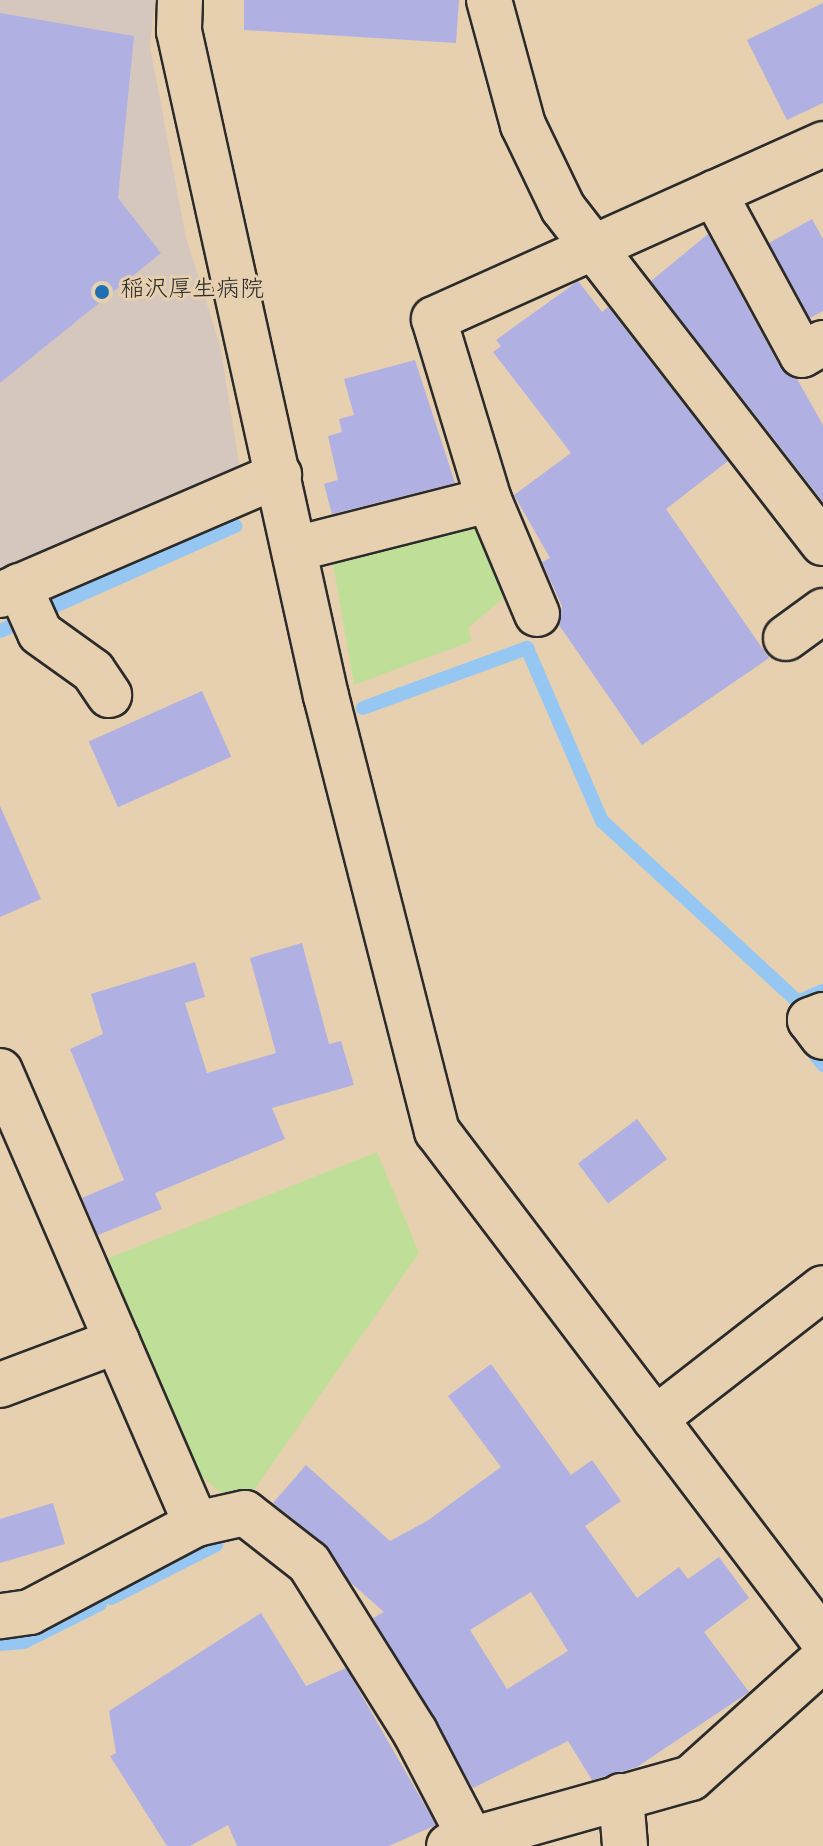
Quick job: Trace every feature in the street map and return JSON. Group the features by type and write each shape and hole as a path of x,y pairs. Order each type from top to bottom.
{"street":[{"path":"180,0 179,31 295,549 437,1131 823,1640"},
{"path":"489,0 523,125 590,249 823,543"},
{"path":"537,614 489,500 434,319 823,144"},
{"path":"714,193 802,355 823,343"},
{"path":"109,695 93,671 40,633 10,591 279,475"},
{"path":"295,549 489,500"},
{"path":"786,638 823,611"},
{"path":"823,1015 810,1020 823,1037"},
{"path":"0,1071 196,1524"},
{"path":"655,1419 823,1288"},
{"path":"0,1385 117,1341"},
{"path":"0,1616 30,1612 196,1524 245,1513 309,1563 415,1732 460,1841 691,1778 823,1659"},
{"path":"621,1796 625,1846"}],"shaded area":[{"name":"稲沢厚生病院","path":"0,0 155,0 150,46 186,238 220,345 240,469 0,578"}],"green space":[{"path":"479,514 513,590 468,628 472,641 354,685 331,552"},
{"path":"377,1152 419,1253 248,1499 217,1490 186,1463 99,1262"}],"building":[{"path":"244,0 459,0 456,43 244,30"},
{"path":"823,3 823,103 787,120 747,40"},
{"path":"0,13 134,36 118,198 161,253 0,383"},
{"path":"812,219 823,239 823,311 810,318 769,243"},
{"path":"708,234 780,367 797,379 823,425 823,502 651,281"},
{"path":"578,281 602,312 608,307 728,461 666,509 769,658 642,745 559,625 562,606 542,562 550,558 514,495 571,453 493,352 501,346 496,340"},
{"path":"415,360 455,483 332,514 324,484 338,480 328,436 342,432 339,419 354,415 344,379"},
{"path":"202,691 231,757 118,807 89,741"},
{"path":"0,806 41,899 0,917"},
{"path":"302,943 329,1044 341,1041 354,1085 272,1108 285,1139 155,1193 162,1209 98,1235 82,1198 124,1180 70,1049 103,1034 91,994 195,962 205,997 185,1003 207,1073 276,1053 250,958"},
{"path":"637,1119 667,1159 608,1203 578,1164"},
{"path":"491,1364 571,1475 592,1460 621,1501 585,1526 637,1598 679,1567 688,1579 719,1557 749,1598 704,1632 749,1692 637,1767 592,1780 568,1741 473,1788 373,1618 384,1612 350,1582 325,1544 273,1503 306,1465 390,1541 427,1521 501,1467 448,1396","holes":["531,1592 568,1651 507,1689 470,1630"]},
{"path":"53,1503 65,1544 0,1563 0,1519"},
{"path":"261,1613 306,1686 346,1668 436,1825 389,1846 237,1846 228,1825 190,1846 167,1846 110,1756 116,1753 109,1711"}],"waterway":[{"path":"48,609 235,526"},
{"path":"0,631 16,624"},
{"path":"363,708 527,648 602,821 798,1002 823,991"},
{"path":"806,1043 823,1065"},
{"path":"111,1598 216,1545"},
{"path":"0,1644 24,1642 100,1604"}],"place":[{"name":"稲沢厚生病院","path":"102,292"}]}
